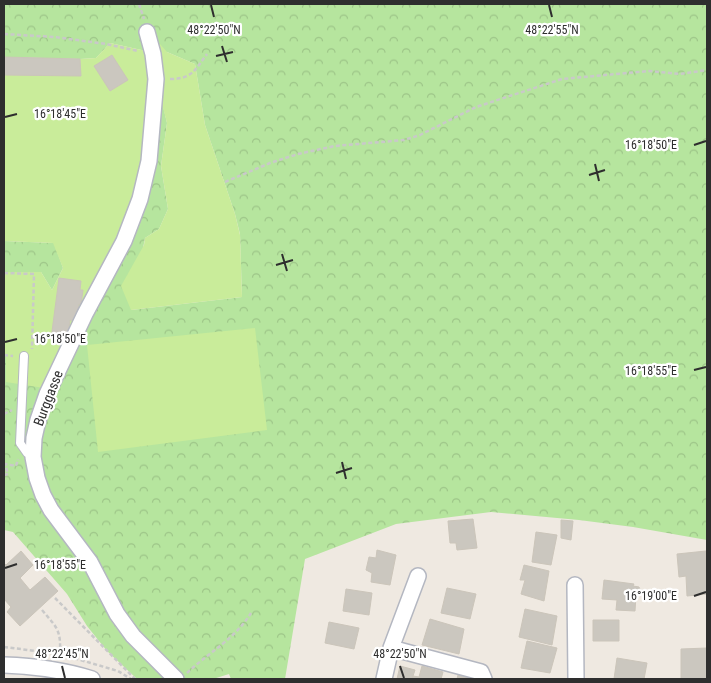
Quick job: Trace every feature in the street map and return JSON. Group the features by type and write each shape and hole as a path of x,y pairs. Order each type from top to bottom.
{"street":[{"name":"Burggasse","path":"147,32 156,79 149,160 140,199 124,240 46,394 34,438 34,457 37,478 43,495 51,510 90,562 117,614 133,636 181,677"},
{"path":"384,679 391,648 418,576"},
{"path":"575,585 576,679"},
{"path":"391,648 481,672 484,679"},
{"path":"4,665 60,671 92,679"}],"lane":[{"path":"24,356 20,443 27,453 34,457"}],"path":[{"path":"4,34 55,37 106,44 152,54"},
{"path":"156,79 178,79 192,74 207,54"},
{"path":"225,182 270,163 298,154 335,146 404,140 420,135 476,107 562,79 649,71 680,74 707,70"},
{"path":"4,273 34,274 31,356 24,356"},
{"path":"4,475 8,474 5,464 16,466 20,455 20,443"},
{"path":"55,598 134,679"},
{"path":"42,610 60,634 60,654"},
{"path":"181,677 224,644 245,623 251,613"}],"green space":[{"path":"4,4 707,4 707,540 579,520 491,512 396,524 305,559 285,679 231,679 229,674 213,679 137,679 107,651 87,626 67,594 13,532 4,530 4,353 80,340 138,228 147,202 160,93 167,123 161,166 168,209 159,229 145,238 131,310 242,297 240,234 205,125 195,64 167,52 146,51 110,43 96,58 4,57"},
{"path":"110,43 146,51 160,44 167,52 195,64 205,125 235,214 240,235 242,297 131,310 121,286 144,245 145,238 159,229 168,209 161,166 167,123 160,96 156,168 147,202 138,228 80,340 44,388 6,382 4,272 41,272 52,290 63,268 53,243 4,241 4,57 96,58"},
{"path":"4,241 54,243 63,268 52,290 41,272 4,272"},
{"path":"255,328 267,430 98,452 87,345"}],"building":[{"path":"112,55 128,80 110,91 94,66"},
{"path":"4,57 80,59 81,76 4,75"},
{"path":"59,278 81,281 80,290 83,290 76,321 70,320 67,341 51,339"},
{"path":"473,519 477,548 457,550 456,543 450,543 448,521"},
{"path":"561,520 573,521 571,540 561,538"},
{"path":"536,532 557,535 551,565 532,562"},
{"path":"377,550 396,555 390,585 371,582 372,573 366,570 369,557 376,558"},
{"path":"21,551 33,565 20,578 30,590 45,577 58,591 20,626 7,612 11,607 4,599 4,563 6,565"},
{"path":"706,551 707,594 687,596 686,576 679,577 677,554"},
{"path":"524,565 549,571 544,601 521,594 525,580 520,580"},
{"path":"604,580 634,584 633,586 639,587 641,592 636,595 635,611 616,610 617,600 602,599"},
{"path":"447,588 476,594 470,619 441,613"},
{"path":"346,589 372,593 369,615 343,611"},
{"path":"525,609 557,616 552,645 519,637"},
{"path":"430,619 464,629 459,654 422,645"},
{"path":"593,620 619,620 619,641 593,641"},
{"path":"329,622 359,628 354,649 325,643"},
{"path":"527,641 557,648 550,673 521,668"},
{"path":"707,648 707,679 681,679 681,649"},
{"path":"617,658 647,663 644,679 614,679"},
{"path":"400,666 415,670 412,679 397,679"},
{"path":"422,666 443,672 441,679 412,679 413,676 419,677"},
{"path":"458,675 473,679 457,679"}]}
